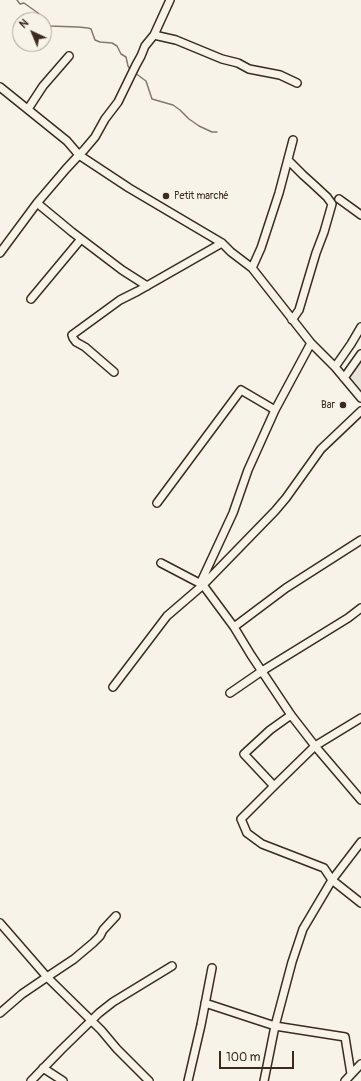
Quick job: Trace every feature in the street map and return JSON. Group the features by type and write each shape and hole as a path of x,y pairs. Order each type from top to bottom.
{"street":[{"path":"0,254 37,203 95,137 105,119 118,102 145,46 154,35 170,0"},
{"path":"154,35 176,40 222,59 238,63 250,69 280,75 297,83"},
{"path":"28,109 43,86 69,56"},
{"path":"0,87 67,141 79,155 129,188 222,243 252,268 311,343 361,398"},
{"path":"252,268 261,248 279,194 293,140"},
{"path":"288,160 303,176 327,197 332,204 299,310 292,320"},
{"path":"339,199 361,215"},
{"path":"37,203 122,270 147,286"},
{"path":"31,299 81,239"},
{"path":"114,372 89,350 76,342 72,335 120,300 222,243"},
{"path":"335,368 361,327"},
{"path":"202,584 233,513 248,470 275,410 311,343"},
{"path":"344,378 361,354"},
{"path":"157,503 240,390 275,410"},
{"path":"113,687 167,616 202,584 275,511 321,449 361,411"},
{"path":"234,627 286,588 361,540"},
{"path":"161,563 202,584 234,627 291,715 314,746 361,800"},
{"path":"230,693 348,618 361,608"},
{"path":"274,786 244,754 270,730 291,715"},
{"path":"361,718 314,746 241,819 247,833 262,844 324,868 332,880 361,903"},
{"path":"264,1081 275,1026 292,962 303,929 332,880 361,842"},
{"path":"0,1013 22,994 74,959 93,943 116,916"},
{"path":"0,923 47,977 90,1021 101,1030 149,1081"},
{"path":"31,1081 98,1013 113,1002 172,966"},
{"path":"188,1081 212,968"},
{"path":"205,1003 275,1026 345,1037 351,1074"},
{"path":"345,1081 361,1064"},
{"path":"43,1068 63,1081"}],"shaded area":[{"path":"361,361 361,391 350,379"}],"waterway":[{"path":"17,0 20,4 24,3 38,13 49,26 91,29 95,40 112,43 117,46 121,54 126,57 130,69"},
{"path":"135,73 146,81 152,99 173,105 199,126 212,132 217,132"}],"place":[{"name":"Petit marché","path":"166,196"},
{"name":"Bar","path":"343,405"}]}
